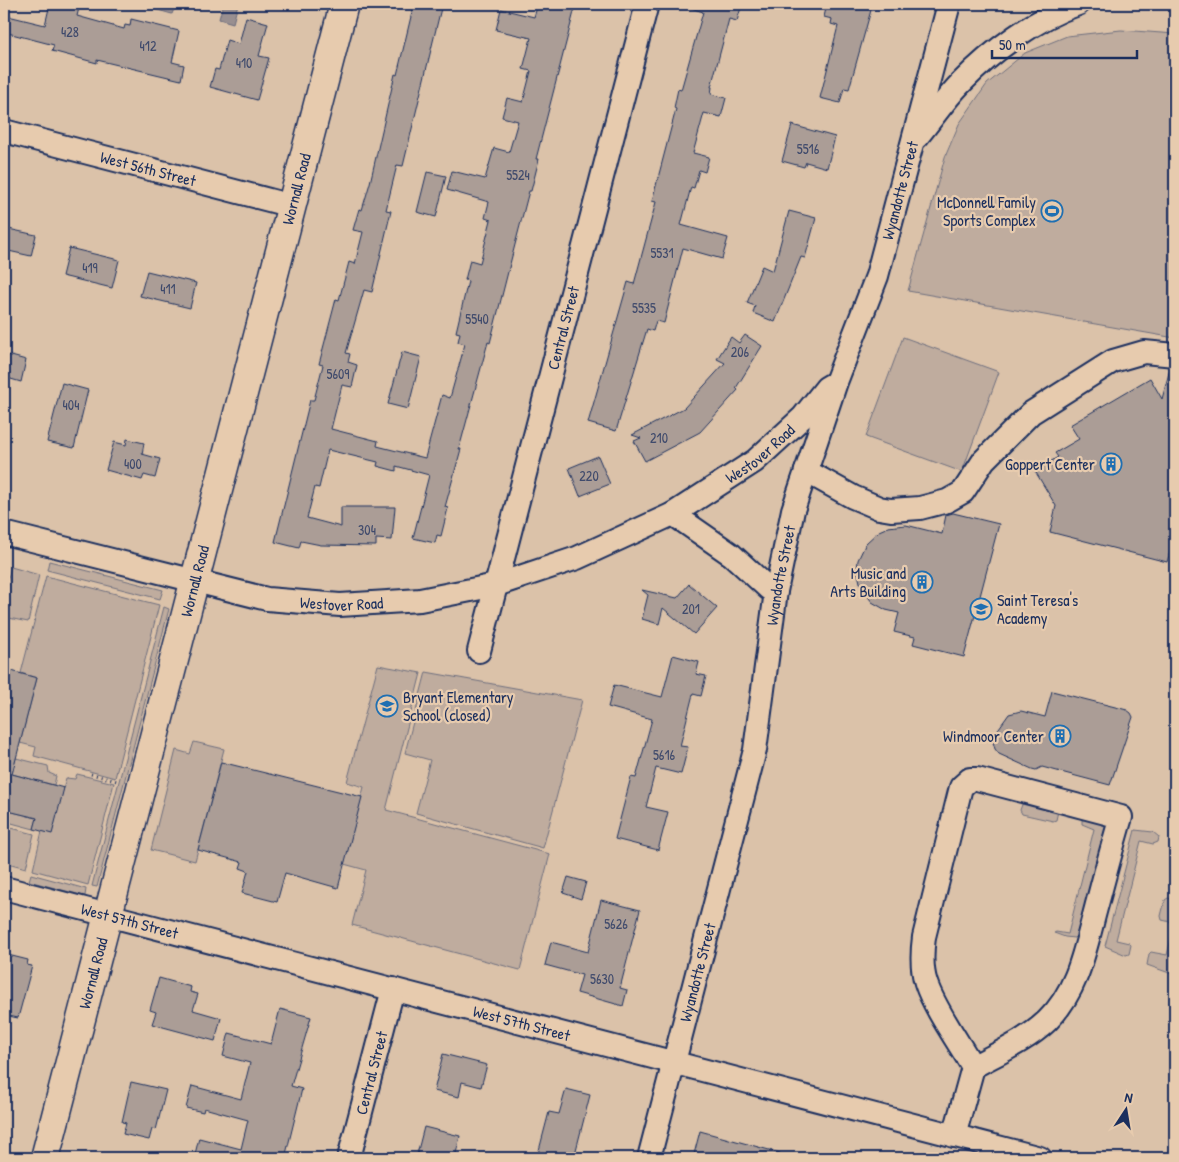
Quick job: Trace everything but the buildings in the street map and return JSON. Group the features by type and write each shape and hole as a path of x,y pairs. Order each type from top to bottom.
{"main road":[{"name":"Wornall Road","path":"45,1158 344,4"}],"street":[{"name":"Central Street","path":"479,651 647,4"},
{"name":"Wyandotte Street","path":"649,1158 755,750 776,591 793,510 836,382 877,276 949,4"},
{"path":"912,144 960,83 1009,40 1066,8 1078,4"},
{"name":"West 56th Street","path":"4,131 292,206"},
{"path":"806,471 853,497 879,508 891,510 920,508 947,501 963,492 984,460 1031,413 1113,361 1144,352 1175,354"},
{"name":"Westover Road","path":"4,533 267,599 340,605 420,600 496,585 577,558 673,514 756,461 803,417 826,388 836,382"},
{"path":"673,514 732,555 769,589 776,591"},
{"path":"954,1136 973,1067 1022,1040 1046,1023 1058,1010 1072,989 1084,953 1120,817 977,778 970,779 961,787 924,937 922,953 926,983 937,1006 973,1067"},
{"name":"West 57th Street","path":"4,888 1040,1158"},
{"name":"Central Street","path":"348,1158 393,989"}],"path":[{"path":"91,774 117,781"}],"shaded area":[{"path":"142,4 176,4 172,14 143,6"},
{"path":"223,4 238,4 233,23 219,19"},
{"name":"McDonnell Family Sports Complex","path":"1121,30 1175,34 1175,338 908,291 945,157 959,124 987,84 1025,53 1067,36"},
{"path":"903,337 999,372 962,472 866,437"},
{"path":"49,561 163,590 160,599 47,570"},
{"path":"11,567 39,575 28,622 4,617 4,593"},
{"path":"46,576 159,605 115,778 34,756 36,747 20,743 37,678 21,673"},
{"path":"164,607 169,609 97,887 92,886"},
{"path":"378,665 421,673 386,810 550,854 520,970 352,925 366,870 344,864 364,787 347,782"},
{"path":"426,672 582,700 543,848 416,813 430,760 405,753"},
{"path":"194,742 224,749 195,861 151,850 176,750 190,754"},
{"path":"16,758 48,766 49,773 56,776 54,785 12,774"},
{"path":"77,774 114,783 88,885 33,870 42,831 52,833 66,778 75,779"},
{"path":"1023,802 1058,811 1056,820 1053,821 1022,814 1020,810"},
{"path":"4,810 37,818 34,829 4,821"},
{"path":"1087,819 1104,824 1107,828 1079,933 1074,938 1065,937 1054,933 1068,934 1094,829 1082,824 1082,820"},
{"path":"4,826 34,834 26,868 4,862"},
{"path":"1135,830 1153,832 1159,837 1158,842 1153,844 1141,841 1116,940 1131,945 1129,954 1126,955 1105,946"},
{"path":"31,874 86,889 85,896 29,881"},
{"path":"1168,898 1175,900 1175,923 1162,920 1161,916 1165,900"},
{"path":"1175,923 1175,975 1147,965 1151,952 1167,955"}],"place":[{"name":"McDonnell Family Sports Complex","path":"1052,211"},
{"name":"Goppert Center","path":"1111,464"},
{"name":"Music and Arts Building","path":"922,582"},
{"name":"Saint Teresa's Academy","path":"981,609"},
{"name":"Bryant Elementary School (closed)","path":"387,706"},
{"name":"Windmoor Center","path":"1060,736"}]}
